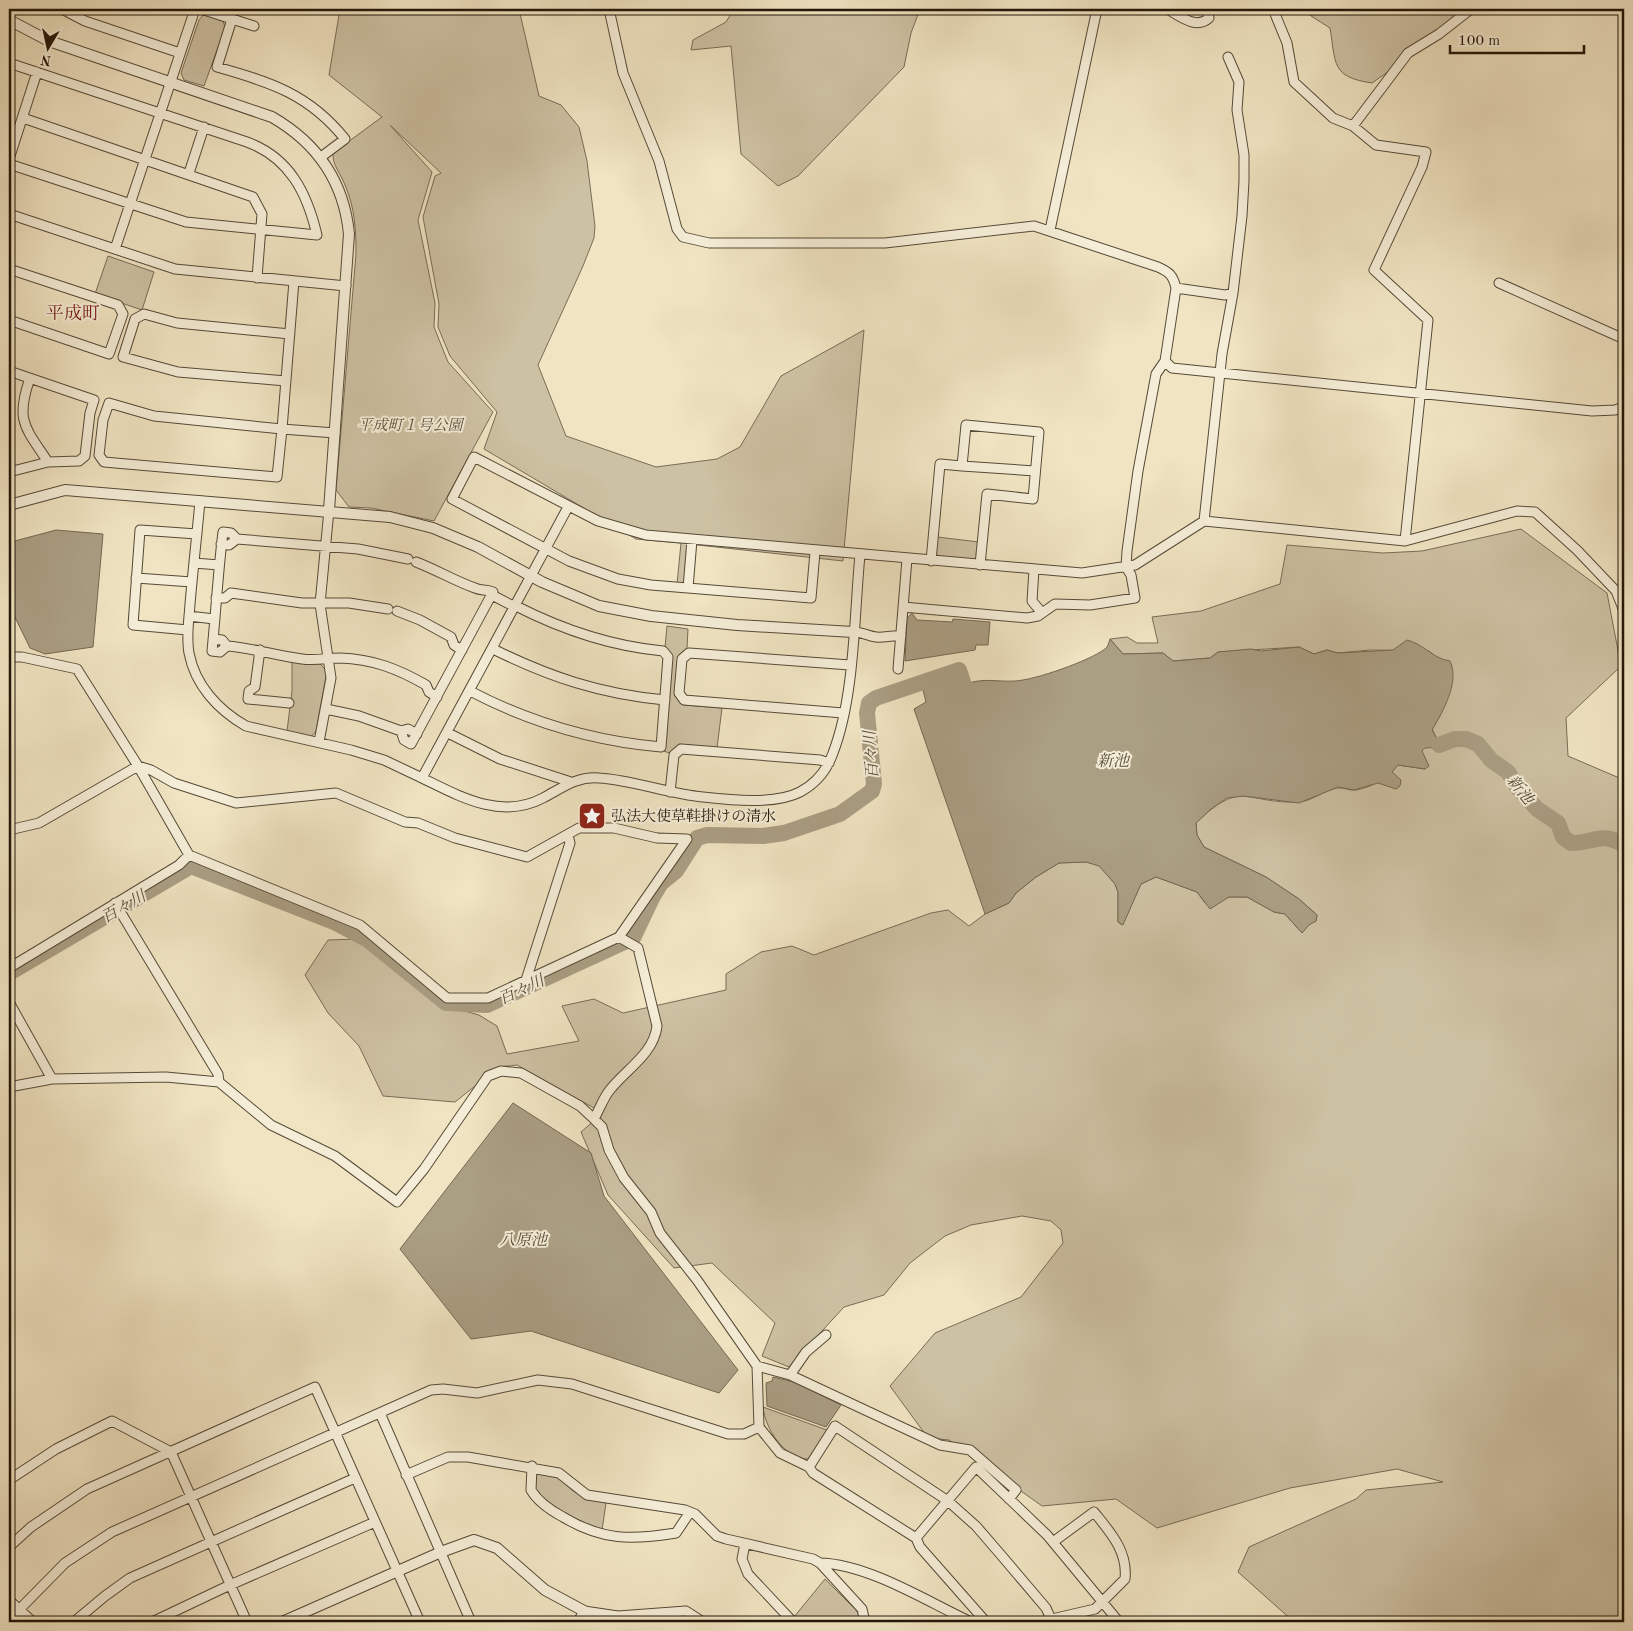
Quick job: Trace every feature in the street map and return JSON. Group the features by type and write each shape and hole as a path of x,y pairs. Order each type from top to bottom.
{"street":[{"path":"62,9 85,21 180,53"},
{"path":"115,250 195,9"},
{"path":"201,9 254,26"},
{"path":"610,9 623,73 660,161 677,230 683,237 709,243 885,243 1034,226 1169,272 1174,278 1176,288 1164,361 1156,374 1138,471 1126,567 1131,575 1135,598 1090,605 1055,604 1042,613 1027,618 903,606"},
{"path":"1050,230 1097,9"},
{"path":"1167,9 1197,24 1204,23 1209,18 1206,9"},
{"path":"1273,9 1287,43 1294,82 1333,118 1353,126 1376,145 1426,152 1422,168 1374,270 1428,320 1405,541"},
{"path":"1353,126 1408,53 1439,34 1471,9"},
{"path":"232,19 217,67 279,86 300,97 320,112 344,139 321,157"},
{"path":"9,20 49,41 272,117 295,132 321,157 338,186 350,234 320,604 331,678 319,742"},
{"path":"1204,521 1220,373 1228,312 1233,293 1242,216 1245,159 1237,110 1239,82 1228,57"},
{"path":"9,63 256,145 283,164 296,178 303,192 317,235 186,222 9,164"},
{"path":"9,159 37,72"},
{"path":"9,113 9,118"},
{"path":"23,118 189,173 253,197 261,210 257,278"},
{"path":"189,173 204,127"},
{"path":"9,214 175,269 346,286"},
{"path":"9,269 118,305 123,314 109,354 9,320"},
{"path":"294,281 282,429 277,477 104,462 99,456 103,420 109,403 154,416 282,429 335,433"},
{"path":"1499,283 1624,339"},
{"path":"1176,288 1225,295 1233,293"},
{"path":"286,381 178,372 123,357 135,319 144,314 177,323 290,334"},
{"path":"1164,361 1172,368 1592,411 1624,407"},
{"path":"9,371 94,400 90,413 85,456 79,461 48,462 9,472"},
{"path":"30,378 22,404 23,420 48,462"},
{"path":"962,466 966,425 1039,432 1033,499 987,494 980,565"},
{"path":"815,552 811,598 688,588 618,579 569,561 546,550 452,499 474,457 568,507 598,521 633,532 692,540 815,552 1082,573 1135,565 1204,521 1405,541 1517,511 1534,512 1577,550 1616,591 1624,611"},
{"path":"931,561 940,464 1035,471"},
{"path":"9,506 65,490 329,510 390,517 433,528 478,546 532,577 580,599 632,613 737,625 867,632 872,636 880,637 886,634 900,636"},
{"path":"200,501 189,616 189,654 199,682 212,700 231,718 246,726 319,742 384,760 472,803 500,807 534,802 571,782 588,778 602,778 703,797 783,799 810,785 834,753 843,713 850,665 860,555"},
{"path":"422,778 448,734 568,507"},
{"path":"188,630 133,625 140,530 197,534"},
{"path":"326,709 359,716 401,731 404,740 411,744 437,697 467,640 490,599 493,592 485,588 477,590 439,570 375,552 237,539 231,533 223,532 213,640 222,640 227,646 260,650 304,660 328,659 376,662 392,666 426,685 429,692 437,697"},
{"path":"688,588 692,540"},
{"path":"898,669 907,559"},
{"path":"194,563 219,565"},
{"path":"1034,570 1032,601 1042,613"},
{"path":"136,578 192,582"},
{"path":"217,586 226,587 231,593 320,604 329,602 349,603 393,610 451,637 458,635 467,640"},
{"path":"216,598 225,598 231,593"},
{"path":"470,691 514,712 559,729 600,739 662,747 668,656 662,651 617,644 586,636 550,623 516,607 490,599"},
{"path":"189,616 214,619"},
{"path":"451,637 454,645 462,650"},
{"path":"493,649 531,668 567,681 609,692 665,700"},
{"path":"260,650 255,687 249,691 248,699 289,703"},
{"path":"843,713 684,700 679,693 682,659 689,653 850,665"},
{"path":"9,656 22,657 77,670 138,766 189,855 360,925 448,998 488,998 619,937 687,839 657,838 614,828 579,828 527,857 455,838 418,823 405,822 336,793 236,803 174,783 151,770 138,766 39,823 9,830"},
{"path":"426,685 434,683 442,687"},
{"path":"448,734 507,761 571,782"},
{"path":"670,792 674,755 681,749 820,760 828,763"},
{"path":"526,980 570,843 568,835"},
{"path":"9,968 179,865 189,855"},
{"path":"115,903 218,1074 219,1082"},
{"path":"594,1119 609,1091 634,1066 656,1035 658,1026 638,948 619,937"},
{"path":"9,1002 52,1079"},
{"path":"9,1087 52,1079 166,1077 219,1082 271,1125 335,1156 397,1202 424,1169 488,1076 501,1071 521,1073 580,1106 602,1127 609,1150 620,1170 651,1212 660,1233 697,1280 757,1366 759,1427 780,1453 808,1467 813,1473 916,1538 920,1547 986,1622"},
{"path":"790,1375 806,1352 826,1335"},
{"path":"757,1366 790,1375 940,1445 970,1450 1016,1490 1009,1499"},
{"path":"9,1620 55,1572 92,1544 191,1496 431,1390 443,1389 477,1393 526,1382 547,1380 572,1384 728,1434 744,1434 759,1427"},
{"path":"9,1547 31,1527 76,1495 315,1387 420,1622"},
{"path":"380,1413 472,1622"},
{"path":"9,1480 56,1448 112,1422 171,1452 247,1622"},
{"path":"808,1467 835,1426 948,1501 976,1526 1046,1608 1051,1619"},
{"path":"406,1475 444,1459 460,1456 532,1466 559,1473 587,1494 690,1512 717,1536 813,1559 820,1563 862,1609 865,1622"},
{"path":"532,1466 529,1484 539,1500 578,1526 600,1534 637,1538 676,1533 690,1512"},
{"path":"916,1538 976,1467 1053,1542 1119,1622"},
{"path":"74,1622 130,1578 355,1478"},
{"path":"1039,1622 1095,1609 1107,1595 1123,1583 1126,1572 1119,1544 1094,1512 1053,1542"},
{"path":"152,1622 230,1585 375,1522"},
{"path":"282,1622 440,1552 474,1540 497,1548 545,1590 584,1611 624,1616 686,1611 703,1622"},
{"path":"745,1544 742,1559 748,1574 793,1622"},
{"path":"820,1563 835,1563 862,1570 971,1622"},
{"path":"9,1600 33,1622"},
{"path":"578,1622 584,1611"}],"green space":[{"name":"平成町１号公園","path":"340,9 519,9 539,96 561,105 579,127 587,161 595,226 594,238 583,266 538,365 566,436 656,467 717,459 740,447 781,376 864,330 843,561 689,544 686,585 677,584 681,543 636,539 484,449 497,412 450,356 438,327 439,304 423,217 435,176 441,173 390,125 432,172 418,220 435,303 434,327 448,362 493,412 434,521 371,508 349,507 336,490 356,236 351,202 335,165 333,153 382,117 329,75"},
{"path":"734,9 920,9 911,33 904,67 798,176 778,186 741,154 731,46 691,50 693,40 726,22"},
{"path":"1304,9 1468,9 1461,21 1372,83 1349,77 1342,72 1335,60 1330,28 1308,14"},
{"path":"204,14 223,20 225,28 204,86 184,80 181,73 199,20"},
{"path":"108,256 154,272 142,310 95,294"},
{"path":"1521,529 1607,593 1621,666 1566,718 1568,756 1624,780 1624,1622 1294,1622 1238,1572 1249,1547 1356,1499 1366,1490 1443,1482 1397,1469 1290,1488 1157,1528 1116,1499 1042,1506 949,1440 928,1438 890,1386 935,1333 1021,1297 1063,1243 1061,1230 1051,1221 1022,1216 971,1225 945,1236 910,1263 884,1295 844,1307 789,1367 762,1356 775,1323 712,1263 674,1268 608,1195 581,1132 603,1113 517,1065 499,1067 455,1102 383,1096 359,1046 328,1013 305,975 328,940 358,939 387,948 443,1005 479,1015 497,1026 507,1054 579,1041 562,1006 594,999 623,1013 726,990 726,974 761,952 792,946 814,955 931,913 948,910 969,926 985,914 1009,903 1016,893 1036,877 1059,863 1086,862 1099,865 1115,884 1118,892 1118,922 1122,925 1141,884 1156,877 1197,892 1205,903 1217,903 1229,897 1247,897 1274,912 1285,914 1302,933 1309,924 1316,921 1317,915 1299,899 1266,877 1204,847 1197,835 1196,823 1211,809 1235,797 1244,796 1280,802 1298,802 1337,788 1354,790 1368,787 1384,778 1398,765 1425,769 1422,751 1425,747 1445,747 1437,739 1432,729 1440,716 1438,659 1429,651 1370,650 1338,653 1327,650 1314,654 1299,647 1218,652 1210,658 1173,661 1163,653 1123,654 1110,639 1127,637 1137,643 1158,643 1152,617 1201,611 1280,584 1287,545 1383,553 1422,551"},
{"path":"937,537 979,542 977,558 972,561 939,558 936,553"},
{"path":"667,626 688,629 687,648 678,656 675,696 683,705 722,708 717,748 679,744 669,753 664,751 672,655 665,647"},
{"path":"292,662 320,664 327,671 316,731 312,736 287,731 292,691"},
{"path":"763,1407 827,1430 808,1459 799,1458 791,1454 777,1441 768,1424"},
{"path":"540,1472 559,1478 573,1491 584,1497 606,1503 602,1530 562,1513 545,1500 533,1483 534,1476"},
{"path":"825,1579 856,1610 861,1618 859,1622 804,1622 794,1617"}],"water":[{"path":"56,530 103,534 93,647 45,654 30,648 9,608 9,552 15,548 11,542"},
{"path":"912,613 917,620 952,622 953,619 990,622 988,645 976,645 975,650 905,661 907,618"},
{"name":"新池","path":"1110,639 1123,654 1163,653 1173,661 1210,658 1218,652 1251,649 1261,651 1299,647 1314,654 1327,650 1338,653 1393,650 1407,640 1414,642 1438,657 1450,661 1453,669 1452,687 1432,730 1437,739 1460,735 1460,743 1445,747 1425,748 1422,751 1429,766 1425,769 1398,765 1392,772 1401,780 1400,786 1396,789 1378,783 1354,790 1338,787 1299,803 1243,796 1227,798 1196,823 1197,835 1204,847 1266,877 1299,899 1317,915 1316,921 1309,925 1302,933 1285,914 1274,912 1247,897 1229,897 1210,909 1197,892 1156,877 1141,884 1123,925 1118,922 1118,892 1115,884 1099,866 1086,862 1059,863 1036,877 1016,893 1009,903 985,914 914,709 926,702 923,690 965,672 969,683 986,680 1024,680 1048,674 1097,654 1106,648"},
{"name":"八原池","path":"513,1103 591,1153 604,1196 738,1370 719,1393 531,1331 471,1339 400,1249"},
{"path":"773,1377 794,1382 841,1405 826,1427 767,1406 766,1383 772,1381"}],"waterway":[{"name":"百々川","path":"9,973 191,866 334,922 368,940 446,1003 487,1005 633,938 661,883 676,871 697,838 707,835 763,836 784,833 840,814 872,791 874,784 867,713 869,703 876,698 959,670 967,694"},
{"name":"新池","path":"1439,745 1455,739 1466,739 1478,744 1491,760 1508,772 1518,788 1537,809 1558,823 1563,837 1571,843 1603,838 1624,845"}],"place":[{"name":"弘法大使草鞋掛けの清水","path":"592,816"}],"district":[{"name":"平成町","path":"73,313"}]}
